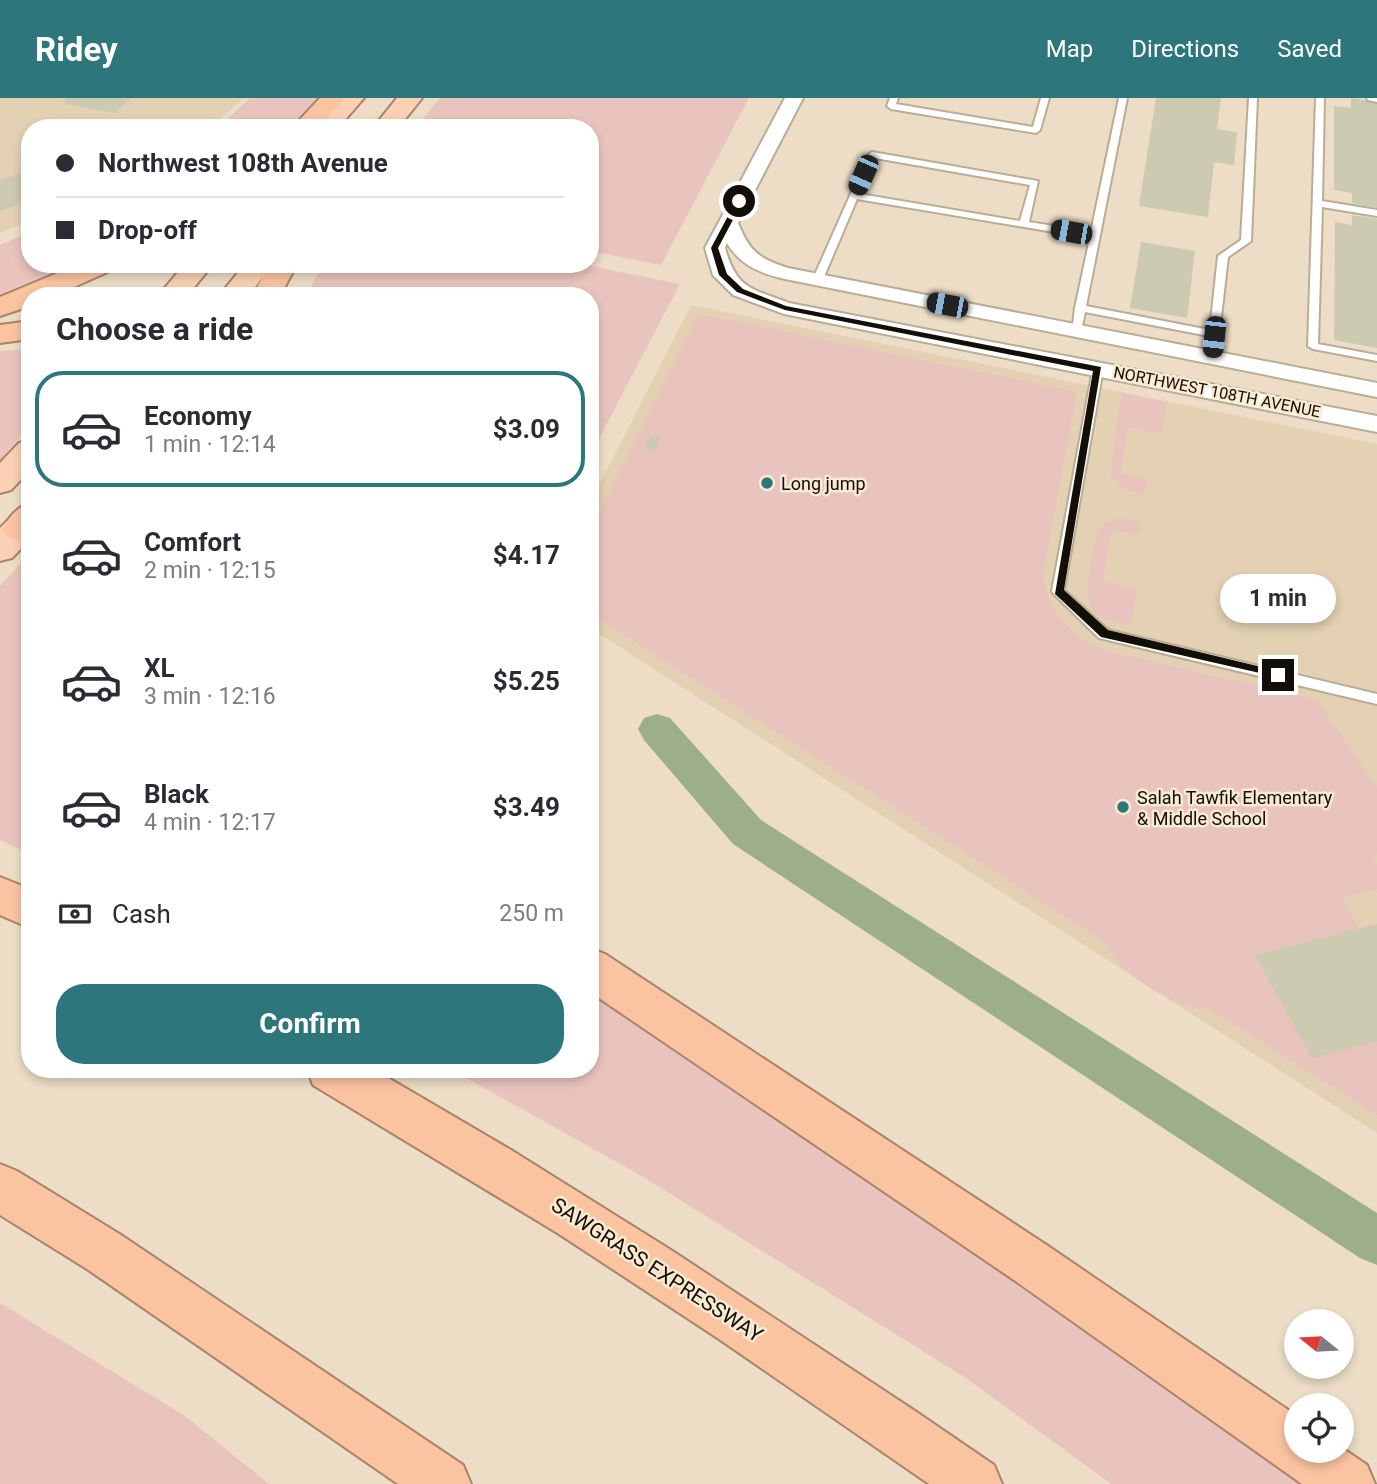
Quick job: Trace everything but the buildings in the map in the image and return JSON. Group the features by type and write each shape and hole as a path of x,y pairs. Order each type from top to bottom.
{"highway":[{"path":"313,119 333,98"},
{"path":"333,119 352,98"},
{"path":"392,119 410,98"},
{"path":"50,287 82,273"},
{"path":"180,287 192,273"},
{"path":"241,287 252,273"},
{"path":"0,307 21,299"},
{"path":"0,334 21,331"},
{"path":"0,482 21,460"},
{"path":"0,895 21,905"},
{"path":"599,974 1042,1270 1284,1439"},
{"name":"SAWGRASS EXPRESSWAY","path":"344,1078 577,1217 792,1357 975,1484"},
{"path":"0,1188 115,1260 444,1484"},
{"path":"1318,1463 1348,1484"}],"street":[{"path":"728,222 794,98"},
{"name":"NORTHWEST 108TH AVENUE","path":"728,222 737,245 752,263 818,279 1377,390"},
{"name":"NORTHWEST 108TH AVENUE","path":"728,222 715,248 723,275 740,291 785,308 1377,424"}],"lane":[{"path":"894,98 891,106 1036,130 1045,98"},
{"path":"1076,331 1124,98"},
{"path":"1212,358 1223,256 1246,241 1253,98"},
{"path":"1320,98 1313,346 1377,358"},
{"path":"1371,98 1377,99"},
{"path":"818,279 873,155 1035,183 1024,224"},
{"path":"854,196 1095,236"},
{"path":"1317,203 1377,213"},
{"path":"1080,308 1214,334"},
{"path":"1098,369 1058,591 1104,634 1377,699"}],"shaded area":[{"path":"0,98 244,98 220,119 21,119 21,224 0,233"},
{"path":"250,98 321,98 300,119 228,119"},
{"path":"440,98 749,98 661,265 599,253 599,119 422,119"},
{"path":"21,236 21,273 51,273 0,294 0,245"},
{"path":"599,268 680,284 599,439 599,287 310,287 319,273 599,273"},
{"name":"Salah Tawfik Elementary & Middle School","path":"691,305 1377,444 1377,1133 599,634 599,485"},
{"name":"Salah Tawfik Elementary & Middle School","path":"699,314 1077,392 1043,574 1055,611 1070,629 1102,650 1317,700 1377,787 1377,854 1372,856 1377,865 1377,889 1342,897 1360,929 1255,956 1312,1058 1377,1041 1377,1115 1208,1008 1181,1003 1150,988 1123,967 1108,944 599,619 599,513"},
{"path":"21,350 21,436 0,460 0,351"},
{"path":"1123,393 1167,402 1161,433 1128,428 1121,473 1147,479 1145,494 1125,490 1111,475 1119,405"},
{"path":"1118,518 1141,521 1140,534 1111,531 1103,581 1136,590 1132,625 1100,616 1089,603 1090,569 1097,535 1104,525"},
{"path":"21,563 21,850 0,840 0,586"},
{"path":"599,986 1308,1484 1111,1484 966,1378 640,1175 466,1078 599,1078"},
{"path":"0,1303 185,1416 269,1484 0,1484"}],"waterway":[{"path":"657,729 747,832 1377,1241"}],"place":[{"name":"Long jump","path":"767,483"},
{"name":"Salah Tawfik Elementary & Middle School","path":"1123,807"}],"route":[{"path":"739,201 715,248 723,275 740,291 785,308 1098,369 1058,591 1104,634 1278,675"}]}
